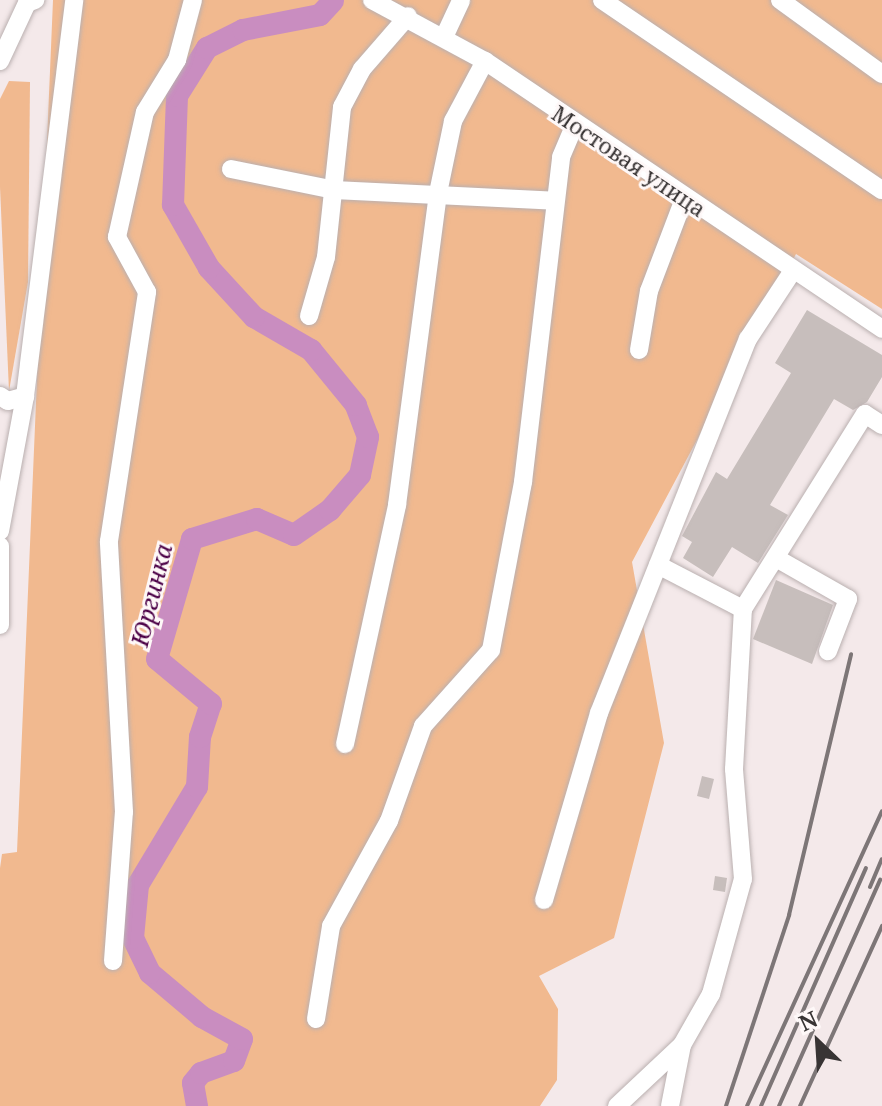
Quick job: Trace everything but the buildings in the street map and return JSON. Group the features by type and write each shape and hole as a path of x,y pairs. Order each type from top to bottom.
{"street":[{"path":"0,61 27,3 35,0"},
{"path":"0,531 25,396 74,0"},
{"path":"113,961 124,812 109,541 147,292 117,237 145,112 177,60 193,0"},
{"name":"Мостовая улица","path":"372,0 445,35 792,272 882,329"},
{"path":"445,35 461,0"},
{"path":"602,0 882,190"},
{"path":"780,0 880,66"},
{"path":"309,316 326,257 342,107 362,69 408,16"},
{"path":"345,744 397,505 438,193 453,121 485,61"},
{"path":"316,1019 331,926 389,821 423,726 491,650 523,482 561,157 575,124"},
{"path":"231,169 334,190 555,201"},
{"path":"639,350 649,291 684,199"},
{"path":"544,900 599,713 748,339 792,272"},
{"path":"0,396 8,401 25,396"},
{"path":"617,1106 682,1045 711,994 743,879 734,769 743,609 865,414 882,425"},
{"path":"0,546 0,625"},
{"path":"776,558 848,599 828,651"},
{"path":"658,565 743,609"},
{"path":"670,1106 682,1045"}],"shaded area":[{"path":"53,0 882,0 882,309 796,254 632,562 664,743 614,938 539,976 558,1009 557,1080 540,1106 0,1106 0,868 2,854 17,852"},
{"path":"9,81 30,82 28,282 9,391 0,187 0,99"}],"waterway":[{"name":"Юргинка","path":"197,1106 193,1083 201,1073 234,1061 242,1039 202,1017 150,973 133,938 138,885 197,787 200,737 211,704 157,659 192,539 257,519 294,535 330,510 360,475 368,437 356,405 311,350 254,317 209,268 173,205 177,96 207,48 243,30 320,15 333,1"}],"railway":[{"path":"726,1106 789,915 851,654"},
{"path":"747,1106 882,811"},
{"path":"870,887 882,859"},
{"path":"761,1106 866,868"},
{"path":"779,1106 880,880"},
{"path":"800,1106 882,926"}]}
